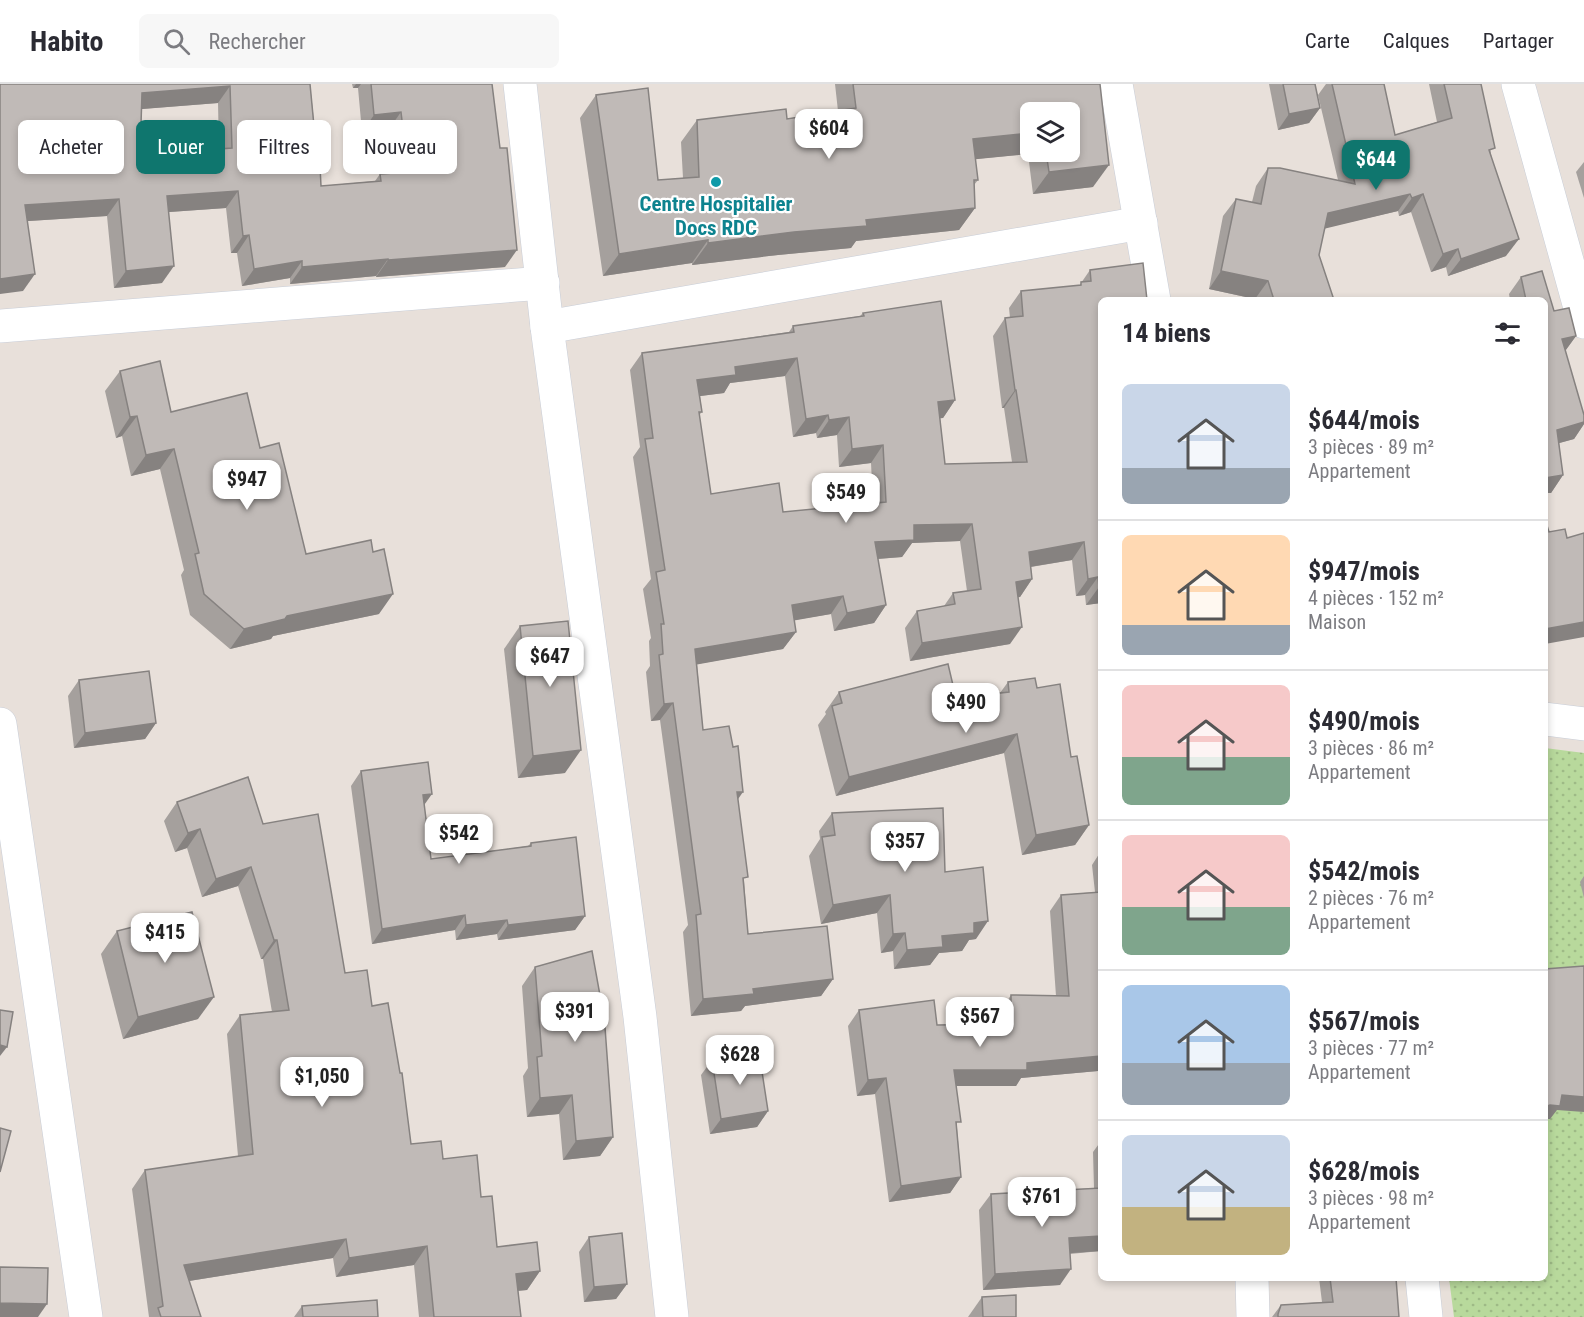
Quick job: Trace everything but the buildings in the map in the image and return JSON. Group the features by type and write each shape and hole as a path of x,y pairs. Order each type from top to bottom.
{"street":[{"path":"520,84 547,327 640,1017 672,1317"},
{"path":"1116,84 1153,297"},
{"path":"1518,84 1584,322"},
{"path":"547,327 1141,223"},
{"path":"0,326 543,283"},
{"path":"1548,720 1584,724"},
{"path":"0,724 86,1317"},
{"path":"1252,1281 1253,1317"},
{"path":"1422,1281 1426,1317"}],"green space":[{"path":"1548,748 1584,753 1584,1317 1454,1317 1449,1281 1548,1281"}],"place":[{"name":"Centre Hospitalier Docs RDC","path":"716,182"}]}
